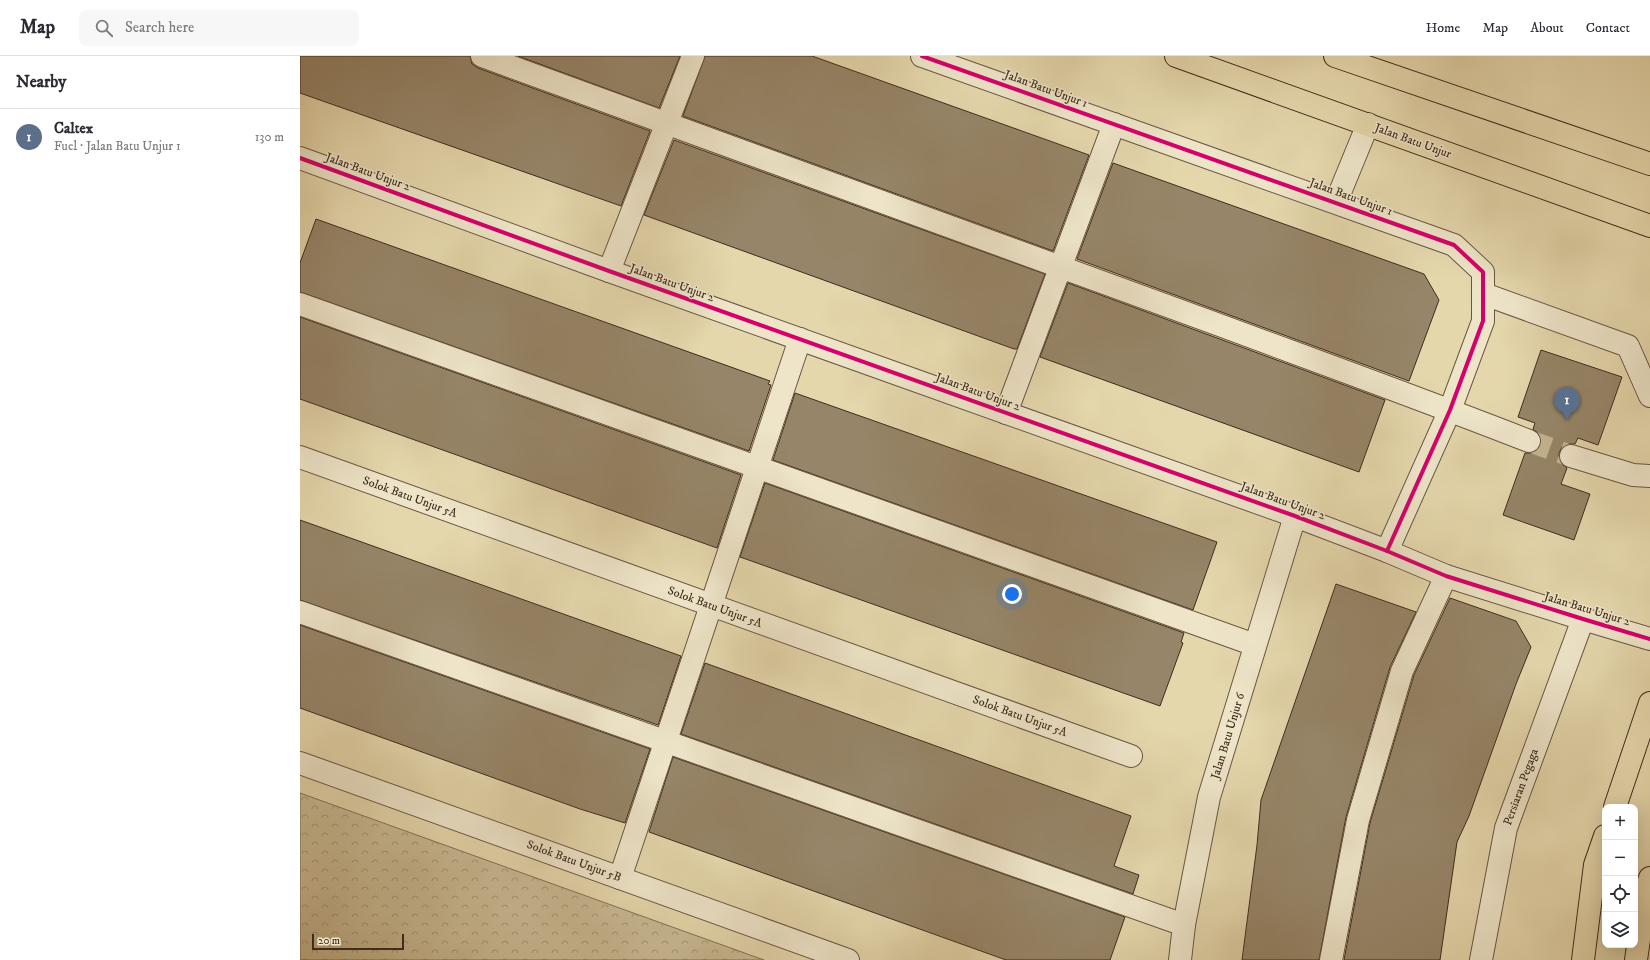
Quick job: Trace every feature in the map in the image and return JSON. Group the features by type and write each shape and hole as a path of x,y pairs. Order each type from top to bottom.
{"main road":[{"name":"Jalan Batu Unjur","path":"1176,56 1650,226"},
{"path":"1335,56 1650,164"},
{"path":"1616,804 1650,703"},
{"path":"1583,960 1595,865 1604,840"},
{"path":"1636,960 1646,890 1650,878"}],"street":[{"path":"482,56 1060,266 1450,410 1528,441"},
{"path":"609,272 693,56"},
{"name":"Jalan Batu Unjur 1","path":"922,56 1454,245 1483,272 1484,321 1450,410 1387,551"},
{"path":"1006,412 1114,124"},
{"path":"1336,202 1368,124"},
{"name":"Jalan Batu Unjur 2","path":"300,158 609,272 1295,516 1387,551 1446,576 1583,619 1650,638"},
{"path":"1484,294 1628,346 1650,396"},
{"path":"300,304 1255,645"},
{"path":"620,878 800,339"},
{"path":"1571,456 1633,475 1650,476"},
{"name":"Solok Batu Unjur 5A","path":"300,457 1130,756"},
{"name":"Jalan Batu Unjur 6","path":"1180,960 1184,925 1209,797 1295,516"},
{"path":"1331,960 1358,820 1402,671 1446,576"},
{"path":"300,612 1184,925"},
{"name":"Persiaran Pegaga","path":"1481,960 1506,828 1583,619"},
{"name":"Solok Batu Unjur 5B","path":"300,763 848,960"}],"green space":[{"path":"300,793 764,960 300,960"}],"building":[{"path":"300,56 470,56 472,64 478,68 650,131 621,206 300,93"},
{"path":"518,56 680,56 659,108"},
{"path":"705,56 812,56 1089,155 1053,251 683,116"},
{"path":"674,140 1045,274 1017,349 644,215"},
{"path":"1113,163 1424,274 1439,300 1409,381 1077,259"},
{"path":"316,219 770,381 768,384 771,385 749,451 300,292 300,263"},
{"path":"1068,283 1385,400 1359,472 1040,357"},
{"path":"300,317 741,475 717,548 300,399"},
{"path":"1541,350 1622,377 1598,445 1578,438 1575,444 1568,444 1562,447 1559,453 1559,458 1562,464 1567,468 1561,484 1590,494 1574,540 1503,515 1525,453 1536,451 1541,445 1539,434 1533,429 1535,423 1518,417"},
{"path":"795,393 1217,542 1193,610 773,460"},
{"path":"765,483 1184,633 1181,642 1183,643 1160,706 740,557"},
{"path":"300,520 681,656 658,725 300,600"},
{"path":"1336,584 1416,612 1390,667 1346,817 1319,960 1242,960 1257,845 1261,800"},
{"path":"1450,598 1516,621 1531,647 1516,684 1469,816 1457,842 1440,960 1344,960 1370,823 1414,675"},
{"path":"300,625 650,749 625,823 580,809 300,708"},
{"path":"705,663 1131,816 1114,866 1139,875 1133,894 681,734"},
{"path":"673,757 1125,917 1110,960 1006,960 649,832"}],"tunnel":[{"path":"1529,441 1571,456"}],"cycle path":[{"path":"922,56 1454,245 1483,272 1483,321 1450,410 1387,551"},
{"path":"300,158 609,271 1295,516 1387,551 1446,576 1650,639"}],"place":[{"name":"Caltex","path":"1567,420"}]}
